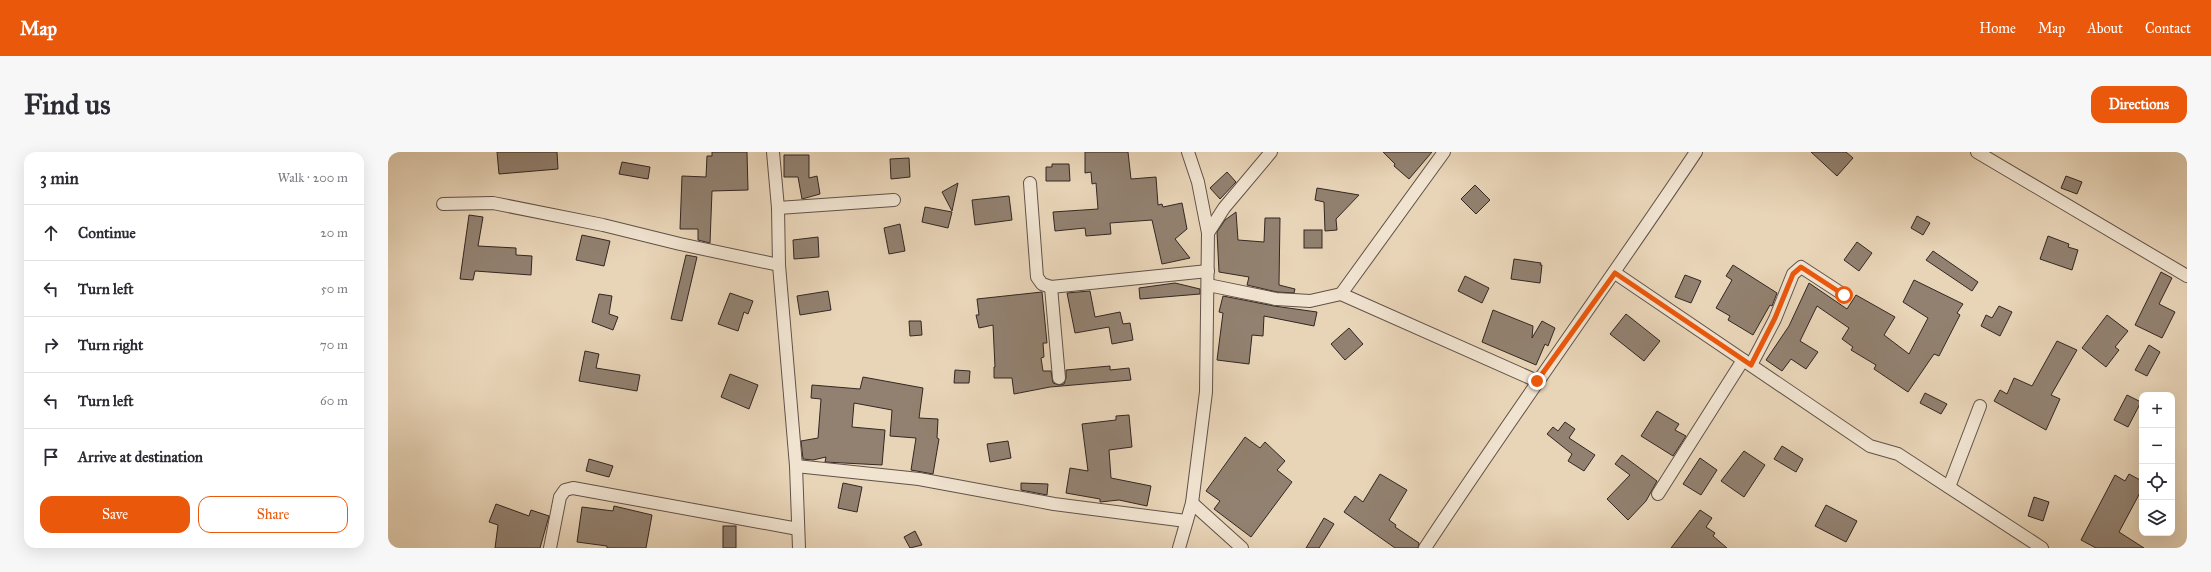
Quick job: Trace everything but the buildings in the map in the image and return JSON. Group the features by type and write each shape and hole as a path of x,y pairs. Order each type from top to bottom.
{"street":[{"path":"773,152 778,208 779,265 796,466 799,548"},
{"path":"1179,548 1192,503 1206,392 1208,233 1198,182 1188,152"},
{"path":"1208,233 1224,208 1271,152"},
{"path":"1342,294 1444,152"},
{"path":"1425,548 1537,381 1615,273 1696,152"},
{"path":"1977,152 2187,276"},
{"path":"1030,183 1038,277 1042,284 1051,287 1208,271"},
{"path":"778,208 894,200"},
{"path":"443,204 493,203 603,225 680,244 779,265"},
{"path":"1658,494 1775,318 1793,274 1801,267 1844,295"},
{"path":"1615,273 1870,446 1898,454 2042,548"},
{"path":"1208,285 1283,300 1310,301 1342,294 1537,381"},
{"path":"1051,287 1060,378"},
{"path":"1950,488 1980,406"},
{"path":"796,466 918,479 1054,504 1186,521"},
{"path":"550,548 560,497 565,490 573,488 798,529"},
{"path":"1192,503 1242,548"}],"route":[{"path":"1537,381 1615,273 1751,365 1775,318 1793,274 1801,267 1844,295"}]}
